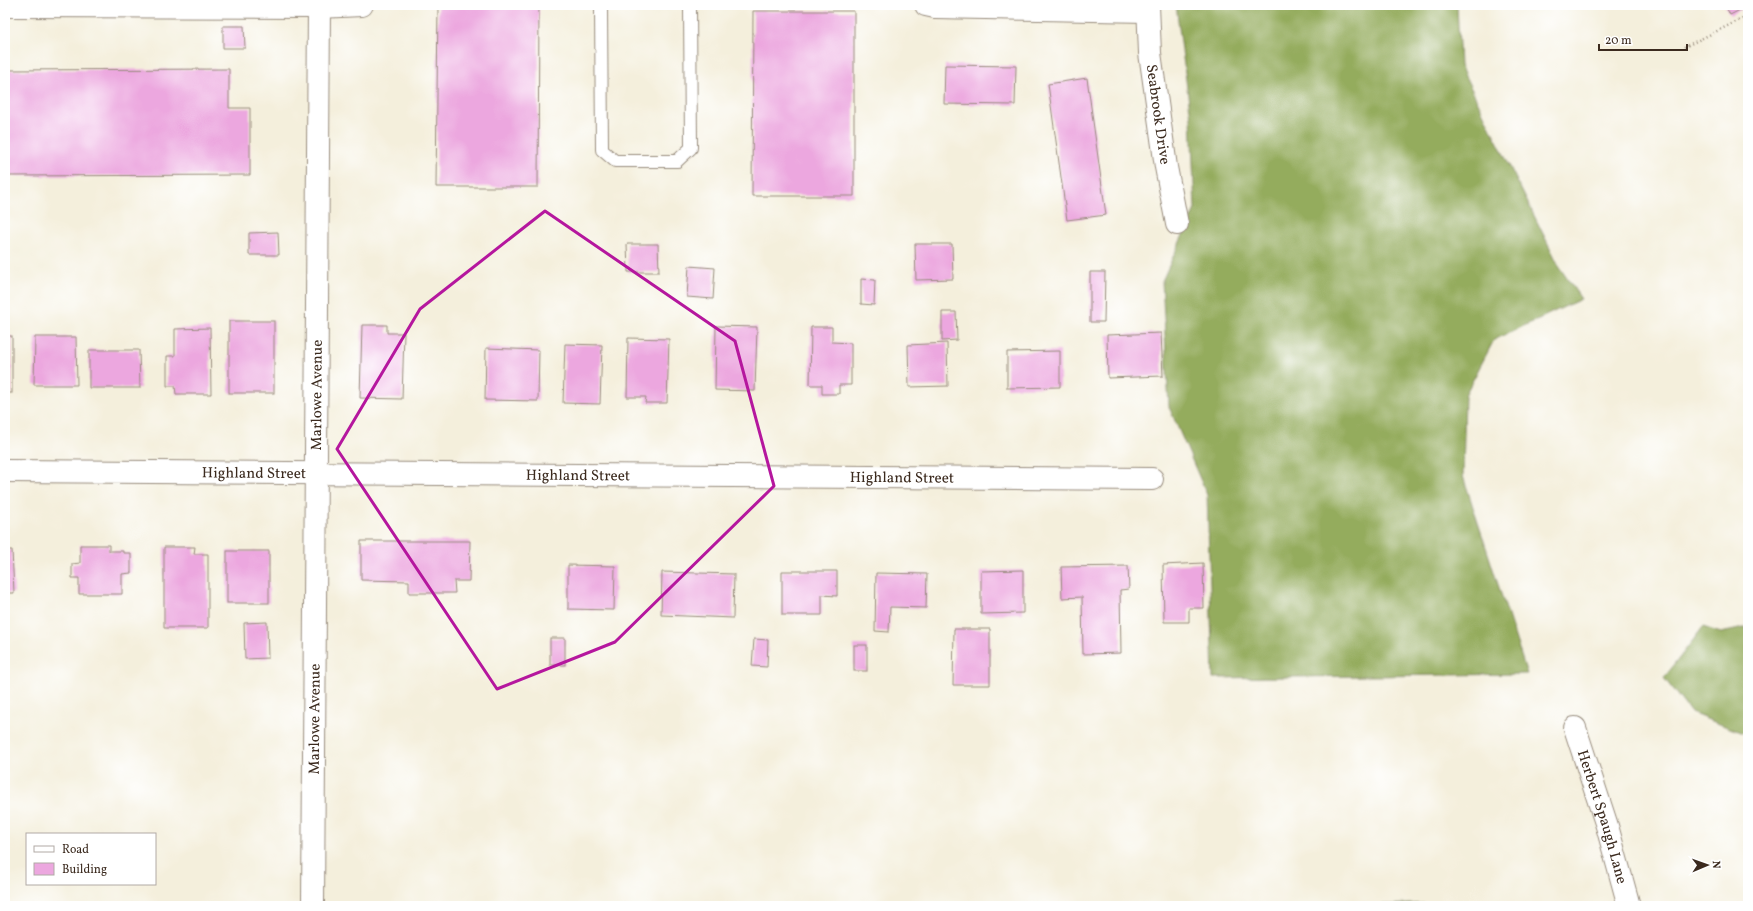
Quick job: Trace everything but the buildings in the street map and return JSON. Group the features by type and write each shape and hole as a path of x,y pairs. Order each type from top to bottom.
{"street":[{"path":"5,6 362,5"},
{"path":"926,5 935,7 1148,8"},
{"name":"Marlowe Avenue","path":"313,906 319,6"},
{"name":"Seabrook Drive","path":"1148,8 1152,68 1166,167 1177,224"},
{"name":"Highland Street","path":"5,471 1152,479"},
{"name":"Herbert Spaugh Lane","path":"1575,728 1608,826 1629,906"}],"lane":[{"path":"601,5 602,150 615,161 677,161 690,148 690,5"}],"path":[{"path":"1684,47 1748,16"}],"highlighted area":[{"path":"545,211 735,341 774,486 615,642 497,689 337,449 420,309"}],"green space":[{"path":"1176,5 1457,5 1460,66 1560,268 1581,299 1494,340 1465,395 1463,476 1527,674 1213,678 1207,495 1169,407 1162,281 1195,209 1191,118"},
{"path":"1703,627 1721,633 1748,627 1748,735 1691,713 1664,678"},
{"path":"1470,903 1503,906 1312,906"}]}
